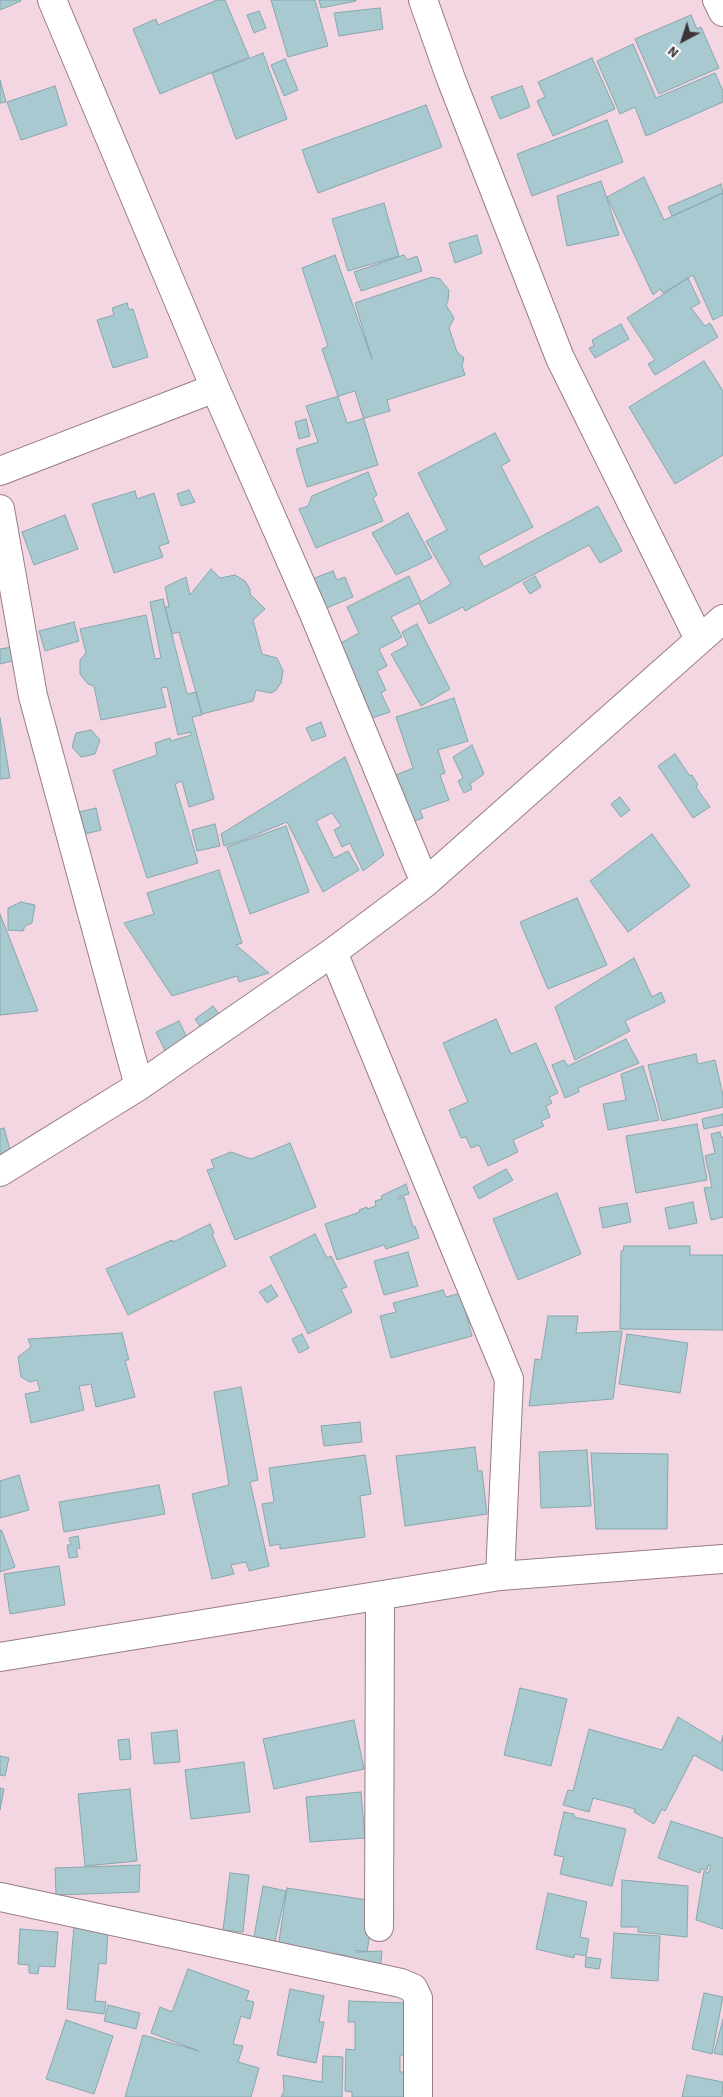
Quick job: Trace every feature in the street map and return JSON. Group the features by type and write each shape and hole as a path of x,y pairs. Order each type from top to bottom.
{"street":[{"path":"52,0 215,388 314,614 425,883"},
{"path":"423,0 450,79 560,358 700,639"},
{"path":"717,0 723,12"},
{"path":"0,471 215,388"},
{"path":"0,509 33,696 139,1086"},
{"path":"0,1172 139,1086 333,952 425,883 723,618"},
{"path":"333,952 508,1379 500,1576"},
{"path":"0,1657 500,1576 723,1559"},
{"path":"378,1927 380,1596"},
{"path":"0,1897 392,1981 413,1988 418,1998 418,2097"}],"building":[{"path":"0,0 20,0 21,1 0,10"},
{"path":"217,0 225,0 249,57 160,94 133,29 156,19 158,25"},
{"path":"271,0 315,0 328,46 288,57"},
{"path":"319,0 356,0 356,1 321,8"},
{"path":"380,8 383,29 339,36 334,13"},
{"path":"259,11 266,28 254,33 247,15"},
{"path":"691,15 697,29 701,27 719,68 659,94 635,39"},
{"path":"633,44 656,98 715,73 723,91 723,102 646,136 635,107 620,114 597,61"},
{"path":"263,53 287,119 236,139 212,73"},
{"path":"592,58 615,109 553,136 537,101 545,97 538,82"},
{"path":"285,59 298,90 284,96 271,65"},
{"path":"0,80 6,102 0,103"},
{"path":"55,86 67,125 21,140 7,102"},
{"path":"522,86 530,107 500,119 491,97"},
{"path":"426,105 442,147 318,193 302,150"},
{"path":"607,120 623,162 532,196 517,154"},
{"path":"644,177 664,220 723,193 723,315 713,320 693,275 663,293 660,289 653,295 607,197"},
{"path":"601,181 619,235 567,246 557,196"},
{"path":"721,184 723,193 672,216 668,207"},
{"path":"384,203 399,256 348,271 332,219"},
{"path":"477,235 482,253 455,263 449,243"},
{"path":"335,255 372,359 355,303 432,277 440,279 449,290 446,305 454,318 449,328 457,352 464,358 462,366 465,375 387,400 390,411 347,423 322,349 328,346 302,268"},
{"path":"404,255 407,260 417,256 422,271 361,291 354,272"},
{"path":"688,278 700,303 691,308 705,326 710,323 718,337 655,375 648,364 655,360 627,318"},
{"path":"127,303 129,310 133,309 148,357 113,368 97,320 114,315 112,308"},
{"path":"621,324 629,339 595,358 589,348 594,346 592,340"},
{"path":"704,361 723,391 723,455 675,484 629,407"},
{"path":"355,391 378,465 307,487 296,449 318,442 306,406"},
{"path":"306,419 310,436 299,439 295,422"},
{"path":"495,433 510,461 501,466 533,527 478,556 484,567 598,506 622,551 600,563 589,545 465,611 463,607 429,624 419,603 391,617 402,637 379,649 387,666 377,671 386,690 381,693 390,712 369,719 339,644 359,633 347,607 409,576 421,602 451,584 426,541 447,530 418,473"},
{"path":"368,472 377,495 373,498 383,521 316,548 299,509 308,506 312,496"},
{"path":"189,490 195,502 181,506 177,494"},
{"path":"135,491 137,499 154,493 169,543 159,546 163,557 114,573 92,504"},
{"path":"408,513 432,558 396,575 372,533"},
{"path":"65,515 78,549 34,565 22,532"},
{"path":"211,569 220,578 235,575 245,581 250,589 250,594 265,609 253,620 262,654 277,658 283,671 281,683 271,693 256,690 253,701 202,714 179,632 172,634 165,607 169,607 165,587 186,577 190,595"},
{"path":"333,571 337,580 345,577 353,597 322,610 312,579"},
{"path":"535,576 541,587 530,594 523,583"},
{"path":"163,599 187,694 196,692 202,715 192,717 214,799 189,807 182,781 175,784 198,863 147,878 113,770 157,755 155,743 170,738 171,741 191,735 191,732 178,735 167,687 161,688 166,707 101,720 94,686 88,684 80,674 80,660 86,653 80,629 146,615 155,659 161,658 150,602"},
{"path":"74,622 79,641 45,651 39,631"},
{"path":"417,624 450,689 421,706 391,654 408,645 402,632"},
{"path":"12,647 17,660 0,664 0,649"},
{"path":"454,698 468,741 438,750 445,773 440,775 449,800 420,810 423,818 412,822 391,777 413,768 396,717"},
{"path":"0,718 10,778 0,779"},
{"path":"321,722 326,736 312,741 306,728"},
{"path":"91,730 100,740 95,754 81,757 72,747 76,733"},
{"path":"472,745 484,774 470,784 472,789 464,793 458,781 463,778 453,757"},
{"path":"675,754 690,776 692,775 698,785 696,787 710,807 693,818 658,766"},
{"path":"345,757 384,855 363,871 350,843 342,847 334,830 341,826 332,813 316,821 334,858 348,851 359,870 323,892 287,822 224,846 221,834"},
{"path":"620,797 630,810 621,817 611,804"},
{"path":"96,808 101,830 85,834 79,812"},
{"path":"215,824 220,846 197,851 192,830"},
{"path":"286,826 309,892 250,914 227,847"},
{"path":"652,834 690,886 628,932 590,881"},
{"path":"219,870 242,943 236,945 269,973 239,982 237,976 172,996 124,923 154,914 147,893"},
{"path":"577,898 607,965 548,989 520,922"},
{"path":"21,902 35,905 32,923 25,926 23,931 8,930 8,908"},
{"path":"0,914 38,1011 0,1015"},
{"path":"634,958 652,997 661,992 665,1002 625,1021 630,1031 575,1060 555,1007"},
{"path":"213,1006 226,1023 207,1037 195,1019"},
{"path":"496,1019 511,1054 536,1043 558,1093 549,1097 552,1103 546,1106 550,1117 541,1121 544,1126 513,1140 518,1152 488,1166 479,1145 471,1148 466,1137 461,1138 449,1110 468,1102 443,1043"},
{"path":"179,1021 192,1048 169,1059 156,1032"},
{"path":"626,1039 639,1063 578,1088 579,1092 565,1098 552,1065 564,1060 568,1066"},
{"path":"696,1054 698,1064 715,1060 723,1095 723,1107 662,1121 648,1065"},
{"path":"643,1066 659,1120 608,1130 603,1104 626,1100 621,1074"},
{"path":"723,1114 723,1125 704,1129 702,1119"},
{"path":"697,1124 707,1180 636,1193 626,1136"},
{"path":"4,1128 11,1153 0,1156 0,1129"},
{"path":"720,1132 721,1137 723,1137 723,1217 711,1220 704,1188 712,1187 705,1156 715,1153 711,1134"},
{"path":"290,1143 316,1207 235,1240 207,1170 214,1168 211,1160 231,1152 251,1159"},
{"path":"506,1169 513,1180 479,1199 473,1187"},
{"path":"406,1184 409,1194 398,1197 398,1199 404,1197 413,1227 415,1226 419,1238 386,1249 384,1245 337,1260 325,1224 360,1212 359,1210 367,1207 367,1209 376,1206 375,1201 382,1199 381,1196"},
{"path":"557,1193 581,1254 518,1280 493,1219"},
{"path":"693,1202 697,1223 669,1229 665,1208"},
{"path":"627,1203 631,1222 603,1228 599,1208"},
{"path":"210,1224 214,1233 212,1234 226,1266 128,1315 106,1269 172,1240 173,1242"},
{"path":"315,1234 327,1258 331,1256 347,1287 341,1289 352,1312 308,1334 270,1257"},
{"path":"624,1246 690,1246 690,1255 723,1255 723,1330 620,1329 621,1251 623,1251"},
{"path":"408,1252 418,1286 384,1295 374,1261"},
{"path":"271,1285 278,1296 267,1303 259,1292"},
{"path":"443,1290 446,1297 461,1293 472,1336 391,1358 380,1316 396,1312 393,1303"},
{"path":"548,1316 578,1316 576,1333 622,1331 613,1399 529,1406 535,1359 541,1360"},
{"path":"122,1333 129,1360 125,1360 135,1397 96,1407 91,1384 79,1386 84,1410 31,1423 25,1394 40,1391 37,1380 30,1382 21,1377 18,1357 31,1347 28,1339"},
{"path":"302,1334 309,1348 299,1353 292,1339"},
{"path":"627,1334 688,1343 680,1393 619,1384"},
{"path":"241,1387 258,1480 250,1482 269,1566 249,1571 246,1562 231,1565 234,1574 212,1579 192,1494 229,1485 214,1392"},
{"path":"360,1422 362,1442 324,1446 321,1426"},
{"path":"475,1447 478,1471 482,1471 487,1514 405,1526 396,1456"},
{"path":"587,1450 591,1506 541,1508 539,1452"},
{"path":"591,1453 668,1454 667,1529 596,1529"},
{"path":"365,1455 371,1494 360,1496 365,1537 280,1549 280,1544 270,1546 262,1504 274,1502 269,1468"},
{"path":"19,1475 29,1510 0,1518 0,1481"},
{"path":"159,1485 165,1514 64,1532 59,1502"},
{"path":"0,1530 15,1567 0,1572"},
{"path":"78,1536 80,1548 76,1549 78,1557 69,1558 67,1545 71,1545 69,1538"},
{"path":"59,1566 65,1605 10,1614 4,1574"},
{"path":"520,1688 567,1699 551,1766 504,1755"},
{"path":"678,1717 721,1743 723,1735 723,1771 694,1755 665,1811 662,1809 654,1824 634,1812 635,1809 593,1798 589,1812 563,1805 568,1790 573,1791 589,1729 662,1750"},
{"path":"354,1720 364,1769 274,1789 263,1739"},
{"path":"177,1730 180,1762 154,1764 151,1733"},
{"path":"129,1739 131,1759 120,1760 118,1740"},
{"path":"0,1756 9,1758 5,1776 0,1775"},
{"path":"244,1762 250,1812 191,1819 185,1770"},
{"path":"0,1788 4,1789 0,1810"},
{"path":"130,1789 137,1861 85,1866 78,1794"},
{"path":"361,1792 365,1838 310,1842 306,1797"},
{"path":"564,1812 574,1814 574,1817 626,1829 612,1886 560,1874 564,1857 554,1855"},
{"path":"671,1821 723,1838 723,1929 696,1920 704,1871 708,1873 711,1866 708,1865 707,1870 701,1869 700,1873 658,1858"},
{"path":"140,1865 139,1892 56,1895 55,1868"},
{"path":"230,1873 249,1875 243,1932 223,1930"},
{"path":"622,1880 688,1886 687,1937 638,1932 638,1927 621,1927"},
{"path":"263,1886 286,1891 274,1946 252,1948"},
{"path":"287,1888 375,1901 367,1952 382,1951 380,1971 343,1967 345,1955 278,1947"},
{"path":"548,1893 587,1902 580,1937 589,1939 586,1956 575,1954 574,1958 536,1949"},
{"path":"74,1926 108,1930 106,1964 99,1963 95,2001 106,2002 104,2014 67,2009"},
{"path":"20,1929 58,1932 55,1967 39,1966 38,1974 29,1973 29,1965 18,1964"},
{"path":"614,1933 660,1936 658,1981 611,1978"},
{"path":"586,1957 601,1959 599,1969 585,1967"},
{"path":"188,1969 249,1991 246,2000 254,2002 250,2019 241,2016 233,2044 243,2046 238,2062 259,2068 251,2097 125,2097 143,2035 199,2051 151,2033 160,2007 172,2012"},
{"path":"290,1989 324,1996 319,2022 324,2022 316,2063 277,2055"},
{"path":"704,1993 723,1997 712,2054 692,2049"},
{"path":"349,2001 405,2003 404,2020 410,2020 409,2055 400,2055 400,2072 407,2072 407,2097 352,2097 352,2092 345,2091 346,2049 355,2050 355,2022 348,2022"},
{"path":"108,2005 140,2013 136,2029 104,2021"},
{"path":"723,2019 723,2055 714,2053"},
{"path":"66,2020 113,2036 94,2094 46,2079"},
{"path":"323,2056 343,2057 342,2097 281,2097 284,2091 283,2075 322,2082"},
{"path":"687,2075 723,2082 722,2097 682,2097"}]}
